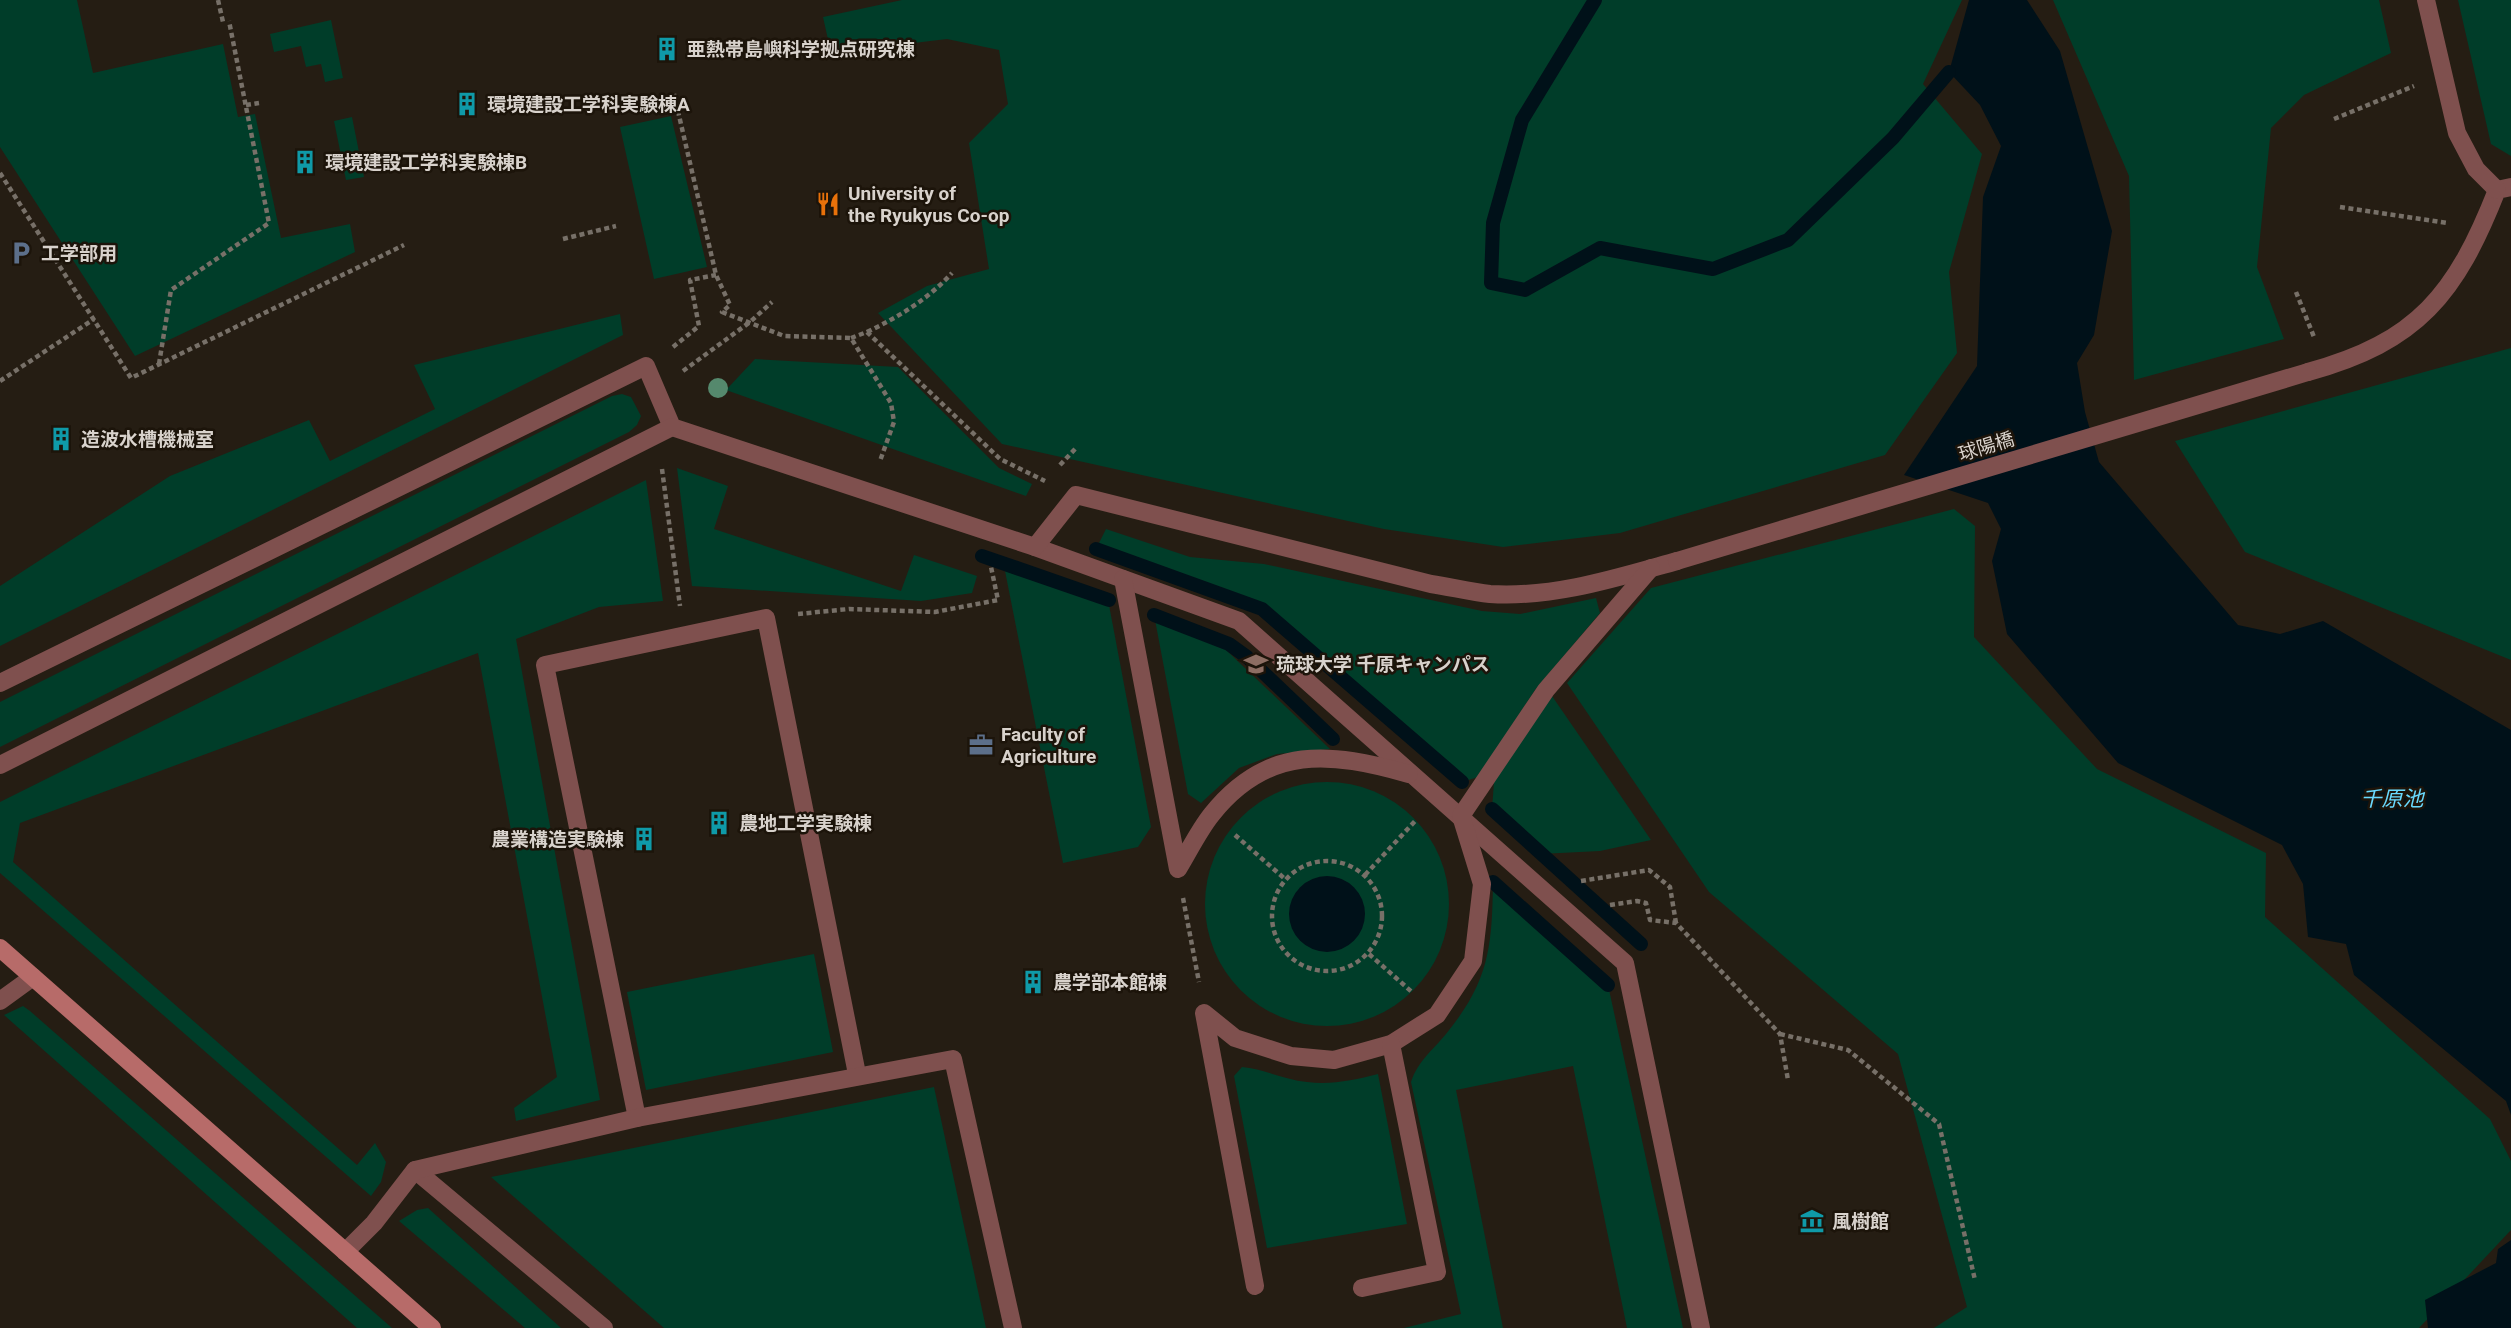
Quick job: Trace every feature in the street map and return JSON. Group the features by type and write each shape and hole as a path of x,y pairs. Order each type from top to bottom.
{"street":[{"path":"2426,0 2457,133 2476,169 2504,189"},
{"name":"球陽橋","path":"1076,495 1432,584 1489,594 1533,594 1577,587 1676,561 2326,367 2388,343 2423,317 2447,289 2504,189"},
{"path":"0,683 646,366 672,427"},
{"path":"0,765 672,427 983,529 1239,621 1625,963 1702,1328"},
{"path":"1035,547 1076,495"},
{"path":"1461,817 1546,690 1651,568"},
{"path":"1123,579 1178,870"},
{"path":"637,1118 545,665 766,618 857,1074"},
{"path":"1178,870 1212,814 1252,775 1301,758 1356,759 1412,775"},
{"path":"1204,1013 1235,1038 1291,1056 1334,1060 1391,1044 1437,1015 1473,961 1482,884 1461,817"},
{"path":"0,948 432,1328"},
{"path":"0,1000 33,978"},
{"path":"1204,1013 1255,1286"},
{"path":"1362,1288 1437,1272 1391,1044"},
{"path":"345,1252 374,1223 415,1170 637,1118 857,1074 953,1059 1013,1328"},
{"path":"415,1170 604,1328"}],"path":[{"path":"159,365 172,290 269,223 246,105 226,21 218,0"},
{"path":"2334,119 2443,75"},
{"path":"674,94 716,275 730,305 722,312 784,335 851,338 903,315 931,295 952,273"},
{"path":"246,105 259,103"},
{"path":"0,173 131,379 404,245"},
{"path":"2340,207 2482,228"},
{"path":"563,239 616,226"},
{"path":"646,366 699,326 690,280 716,275"},
{"path":"2296,292 2326,367"},
{"path":"656,390 750,322 772,302"},
{"path":"0,381 94,320"},
{"path":"867,332 1000,458 1076,495"},
{"path":"851,338 891,403 894,422 868,491"},
{"path":"661,461 684,635"},
{"path":"766,618 849,609 935,612 998,600 983,529"},
{"path":"1365,876 1437,796"},
{"path":"1212,814 1284,878"},
{"path":"1322,860 1342,862 1365,876 1377,891 1382,910 1381,929 1369,954 1350,967 1331,972 1312,970 1288,957 1276,942 1271,923 1272,903 1284,878 1304,865 1322,860"},
{"path":"1178,870 1204,1013"},
{"path":"1540,888 1649,870 1670,887 1676,923 1780,1034 1788,1080"},
{"path":"1568,913 1637,901 1646,903 1650,920 1676,923"},
{"path":"1369,954 1437,1015"},
{"path":"1780,1034 1848,1050 1939,1124 1975,1280"}],"green space":[{"path":"0,0 77,0 93,73 223,44 238,117 255,114 281,238 350,224 355,252 135,356 0,147"},
{"path":"902,0 1962,0 1923,84 1982,154 1949,272 1957,353 1885,455 1620,533 1503,547 1384,529 1002,444 878,313 927,286 989,269 969,143 1008,104 999,50 947,39 831,53 823,17"},
{"path":"2053,0 2379,0 2391,53 2304,95 2271,128 2257,267 2284,339 2134,380 2129,176"},
{"path":"2458,0 2511,0 2511,156 2491,144"},
{"path":"331,20 343,78 325,82 321,64 306,67 301,46 274,52 270,34"},
{"path":"671,116 707,267 654,279 620,127"},
{"path":"352,117 364,177 346,180 334,121"},
{"path":"620,314 623,335 0,646 0,586 170,476 309,420 330,461 435,409 414,365"},
{"path":"2511,348 2511,660 2245,552 2175,441"},
{"path":"755,359 898,367 999,468 1032,484 1026,496 726,390"},
{"path":"622,394 631,397 641,416 637,425 629,432 0,747 0,702 612,396"},
{"path":"677,468 728,486 714,529 901,591 914,555 977,576 972,593 921,601 692,586"},
{"path":"646,480 663,601 599,607 516,639 600,1100 516,1121 514,1108 557,1077 478,653 20,823 13,862 357,1165 375,1143 386,1162 381,1182 371,1196 0,873 0,802"},
{"path":"1954,509 1975,526 1974,637 2097,769 2266,853 2265,917 2490,1119 2511,1161 2511,1230 2419,1328 1934,1328 1967,1307 1898,1054 1709,892 1567,683 1651,588"},
{"path":"1106,529 1190,557 1264,564 1482,611 1520,614 1596,598 1600,613 1535,690 1478,777 1462,782 1262,609 1096,549"},
{"path":"1005,571 1109,605 1151,827 1138,847 1063,863"},
{"path":"1155,620 1225,649 1330,749 1277,754 1239,768 1201,803 1188,794"},
{"path":"1552,696 1651,840 1600,851 1540,854 1492,809 1494,782"},
{"path":"1315,782 1339,782 1363,787 1385,796 1414,817 1429,836 1440,857 1447,880 1447,928 1440,951 1429,972 1414,991 1385,1012 1363,1021 1339,1026 1315,1026 1291,1021 1269,1012 1249,999 1232,982 1219,962 1210,940 1205,916 1205,892 1210,868 1219,846 1232,826 1249,809 1269,796 1291,787"},
{"path":"1493,882 1608,985 1683,1328 1627,1328 1573,1066 1456,1090 1503,1328 1404,1328 1461,1314 1411,1082 1421,1062 1460,1015 1480,980 1489,945"},
{"path":"814,954 833,1052 646,1090 627,992"},
{"path":"23,1006 392,1328 357,1328 4,1015"},
{"path":"1242,1067 1316,1083 1378,1074 1407,1224 1267,1248 1234,1076"},
{"path":"934,1087 986,1328 664,1328 491,1177"},
{"path":"428,1208 561,1328 525,1328 399,1221 417,1210"}],"water":[{"name":"千原池","path":"1969,0 2027,0 2060,51 2112,231 2094,335 2077,363 2085,412 2099,462 2238,625 2280,634 2323,621 2511,730 2511,1115 2506,1101 2354,975 2346,944 2308,937 2303,884 2282,845 2118,763 2007,634 1992,561 2001,529 1988,503 1904,475 1977,366 1983,197 2001,146 1980,105 1949,72"},
{"path":"1335,876 1348,882 1359,893 1365,906 1363,929 1348,946 1335,952 1319,952 1306,946 1291,929 1289,906 1295,893 1312,878"},
{"path":"2511,1240 2511,1328 2428,1328 2425,1300 2496,1263 2498,1249"}],"waterway":[{"path":"1595,0 1522,120 1493,223 1491,283 1525,290 1600,248 1713,269 1788,240 1893,138 1949,72"},
{"path":"1096,549 1262,609 1462,782"},
{"path":"982,556 1109,600"},
{"path":"1154,615 1229,644 1247,657 1333,739"},
{"path":"1492,809 1641,944"},
{"path":"1493,882 1608,985"}],"place":[{"name":"亜熱帯島嶼科学拠点研究棟","path":"667,49"},
{"name":"環境建設工学科実験棟A","path":"467,104"},
{"name":"環境建設工学科実験棟B","path":"305,162"},
{"name":"University of the Ryukyus Co-op","path":"828,204"},
{"name":"工学部用","path":"21,253"},
{"name":"造波水槽機械室","path":"61,439"},
{"name":"琉球大学 千原キャンパス","path":"1256,664"},
{"name":"Faculty of Agriculture","path":"981,745"},
{"name":"農地工学実験棟","path":"719,823"},
{"name":"農業構造実験棟","path":"644,839"},
{"name":"農学部本館棟","path":"1033,982"},
{"name":"風樹館","path":"1812,1221"}]}
